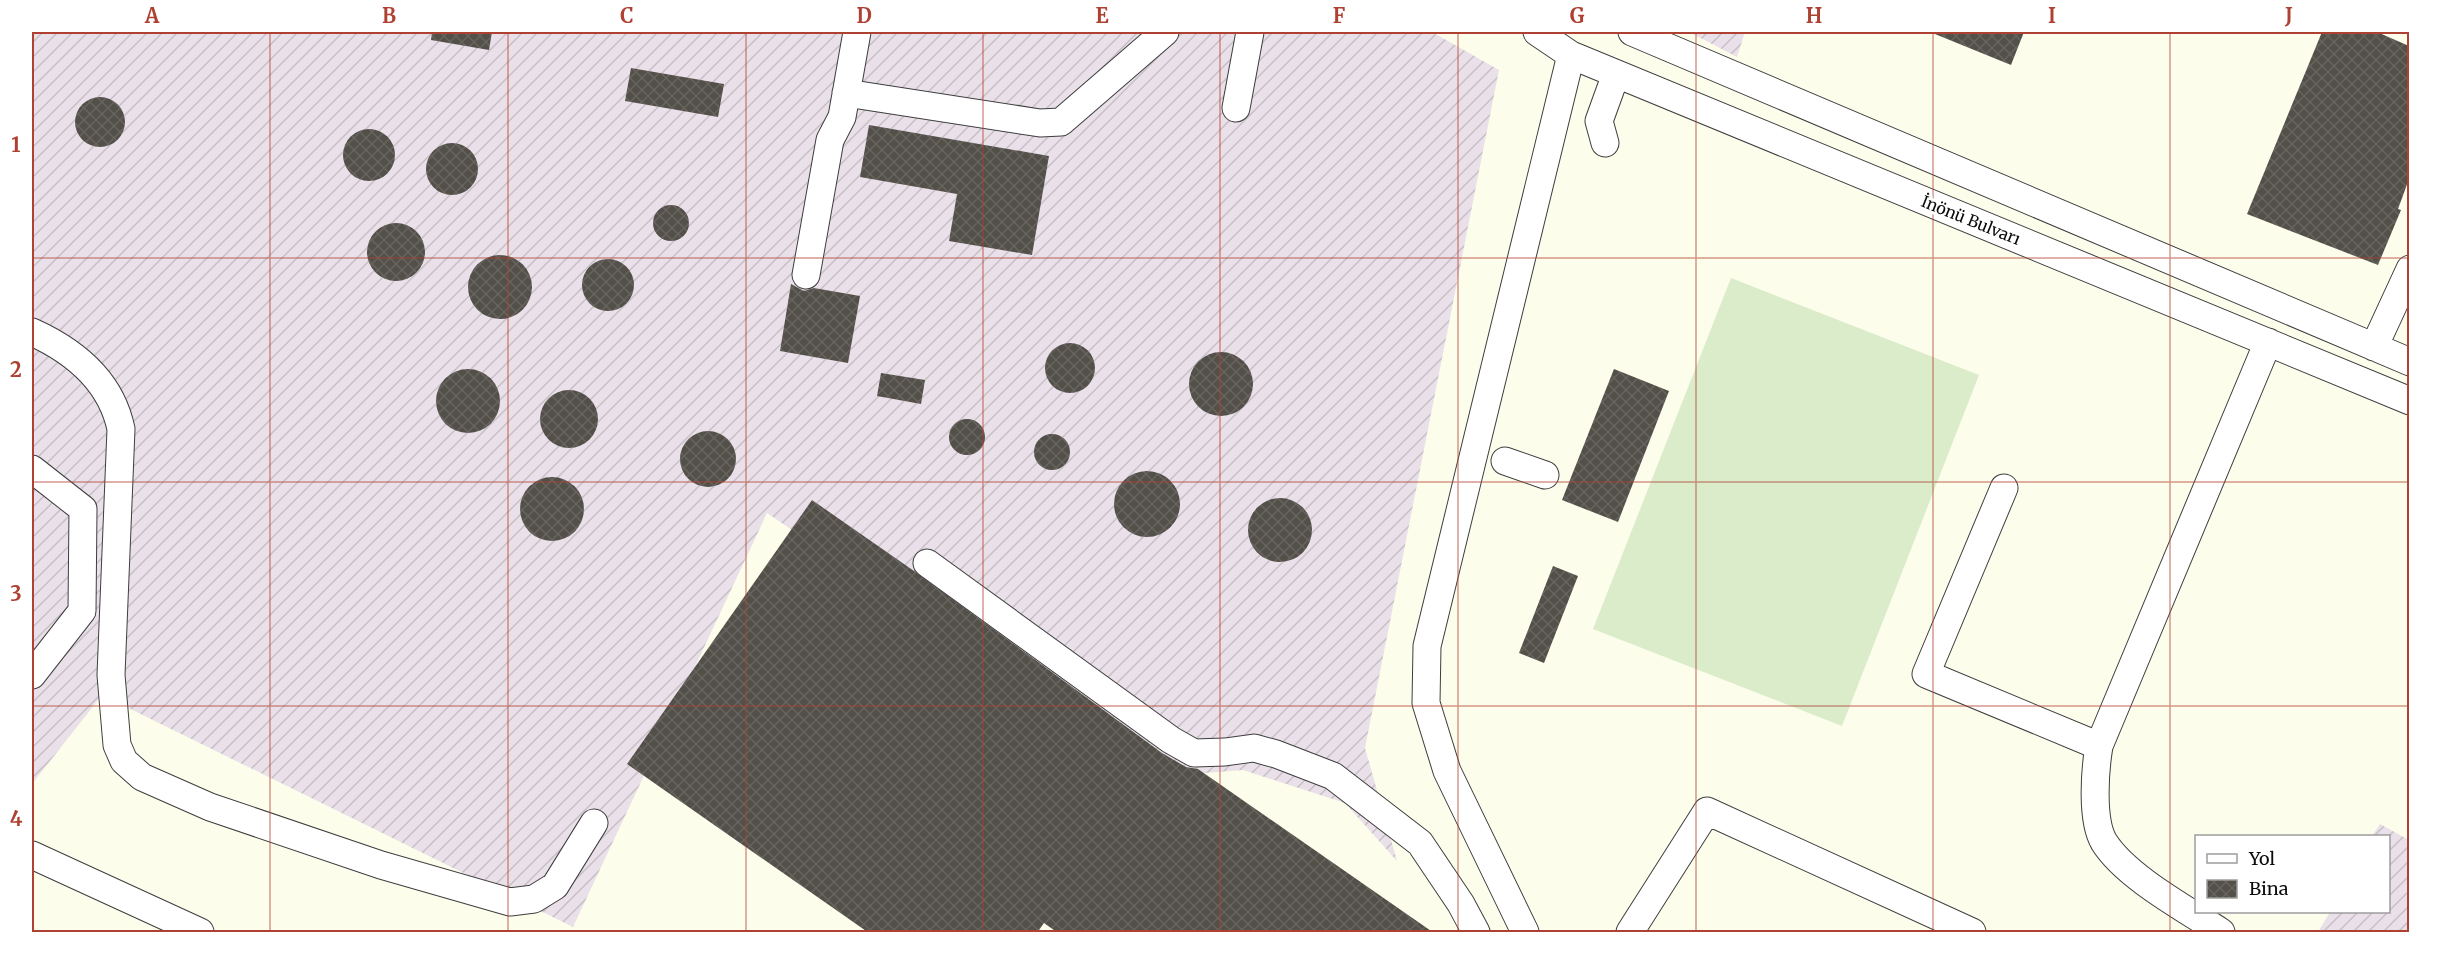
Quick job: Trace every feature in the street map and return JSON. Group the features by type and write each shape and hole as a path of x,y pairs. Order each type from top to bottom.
{"street":[{"path":"806,275 830,140 842,117 857,32"},
{"path":"846,93 1040,123 1061,122 1165,32"},
{"path":"1236,108 1250,32"},
{"name":"İnönü Bulvarı","path":"1537,32 1571,55 2409,401"},
{"path":"1632,32 2409,362"},
{"path":"1525,933 1447,771 1426,703 1427,646 1571,55"},
{"path":"1558,109 1602,132 1616,74"},
{"path":"2374,346 2409,269"},
{"path":"32,332 63,348 94,374 108,393 121,429 111,675 117,745 124,761 132,770 142,777 210,807 381,865 510,902 534,899 555,886 594,823"},
{"path":"2220,933 2126,868 2103,841 2095,790 2099,746 2268,342"},
{"path":"1505,461 1545,475"},
{"path":"32,469 83,509 82,611 32,675"},
{"path":"2004,488 1926,674 2099,746"},
{"path":"927,563 1194,753 1254,748 1333,776 1420,843 1461,904 1476,933"},
{"path":"1632,932 1707,811 1972,933"},
{"path":"32,855 200,933"}],"shaded area":[{"path":"32,32 1432,32 1499,70 1365,748 1397,861 1345,803 1243,770 1155,777 767,513 573,927 102,695 32,784"},
{"path":"1689,32 1745,32 1737,57"},
{"path":"2380,824 2409,840 2409,932 2318,932 2329,913 2390,913 2390,835 2373,835"}],"green space":[{"path":"1731,278 1979,375 1842,726 1593,629"}],"building":[{"path":"432,32 492,32 489,50 431,40"},
{"path":"1930,32 2024,32 2011,65"},
{"path":"2322,32 2377,32 2409,46 2409,179 2398,209 2401,210 2378,265 2247,214"},
{"path":"631,68 724,84 718,117 625,101"},
{"path":"100,97 109,99 120,108 125,122 123,131 114,142 100,147 91,145 80,136 75,122 77,113 86,102"},
{"path":"869,125 1049,156 1032,255 949,241 957,194 860,177"},
{"path":"369,129 379,131 387,137 393,145 395,155 393,165 387,173 379,179 369,181 359,179 351,173 345,165 343,155 345,145 351,137 359,131"},
{"path":"452,143 462,145 470,151 476,159 478,169 476,179 470,187 462,193 452,195 442,193 434,187 428,179 426,169 428,159 434,151 442,145"},
{"path":"671,205 684,210 689,223 684,236 671,241 658,236 653,223 658,210"},
{"path":"396,223 412,228 420,236 425,252 420,268 412,276 396,281 380,276 372,268 367,252 372,236 380,228"},
{"path":"500,255 518,260 523,264 527,269 532,287 527,305 523,310 518,314 500,319 482,314 477,310 473,305 468,287 473,269 477,264 482,260"},
{"path":"608,259 618,261 626,267 632,275 634,285 632,295 626,303 618,309 608,311 598,309 590,303 584,295 582,285 584,275 590,267 598,261"},
{"path":"791,284 804,291 814,288 860,296 848,363 780,351"},
{"path":"1065,343 1075,343 1088,350 1095,363 1095,373 1088,386 1075,393 1065,393 1056,389 1049,382 1045,373 1045,363 1049,354 1056,347"},
{"path":"1215,352 1227,352 1244,361 1251,372 1253,384 1251,396 1244,407 1227,416 1215,416 1203,411 1194,402 1189,390 1189,378 1194,366 1203,357"},
{"path":"468,369 486,374 491,378 495,383 500,401 495,419 491,424 486,428 468,433 450,428 445,424 441,419 436,401 441,383 445,378 450,374"},
{"path":"1614,369 1669,391 1618,522 1562,500"},
{"path":"881,373 925,380 921,404 877,396"},
{"path":"569,390 580,392 593,403 598,419 596,430 585,443 569,448 558,446 545,435 540,419 542,408 553,395"},
{"path":"967,419 980,424 985,437 980,450 967,455 954,450 949,437 954,424"},
{"path":"702,431 714,431 724,435 732,443 736,459 732,475 724,483 714,487 702,487 692,483 684,475 680,465 680,453 684,443 692,435"},
{"path":"1052,434 1065,439 1070,452 1065,465 1052,470 1039,465 1034,452 1039,439"},
{"path":"1147,471 1159,474 1170,481 1177,492 1180,504 1177,516 1170,527 1159,534 1147,537 1135,534 1124,527 1117,516 1114,504 1117,492 1124,481 1135,474"},
{"path":"552,477 570,482 575,486 579,491 584,509 579,527 575,532 570,536 552,541 534,536 529,532 525,527 520,509 525,491 529,486 534,482"},
{"path":"1274,498 1286,498 1303,507 1310,518 1312,530 1310,542 1303,553 1286,562 1274,562 1262,557 1253,548 1248,536 1248,524 1253,512 1262,503"},
{"path":"812,500 914,571 1162,753 1186,767 1198,769 1434,933 1058,933 1044,923 1037,933 869,933 627,764"},
{"path":"1553,566 1578,576 1544,663 1519,653"}]}
